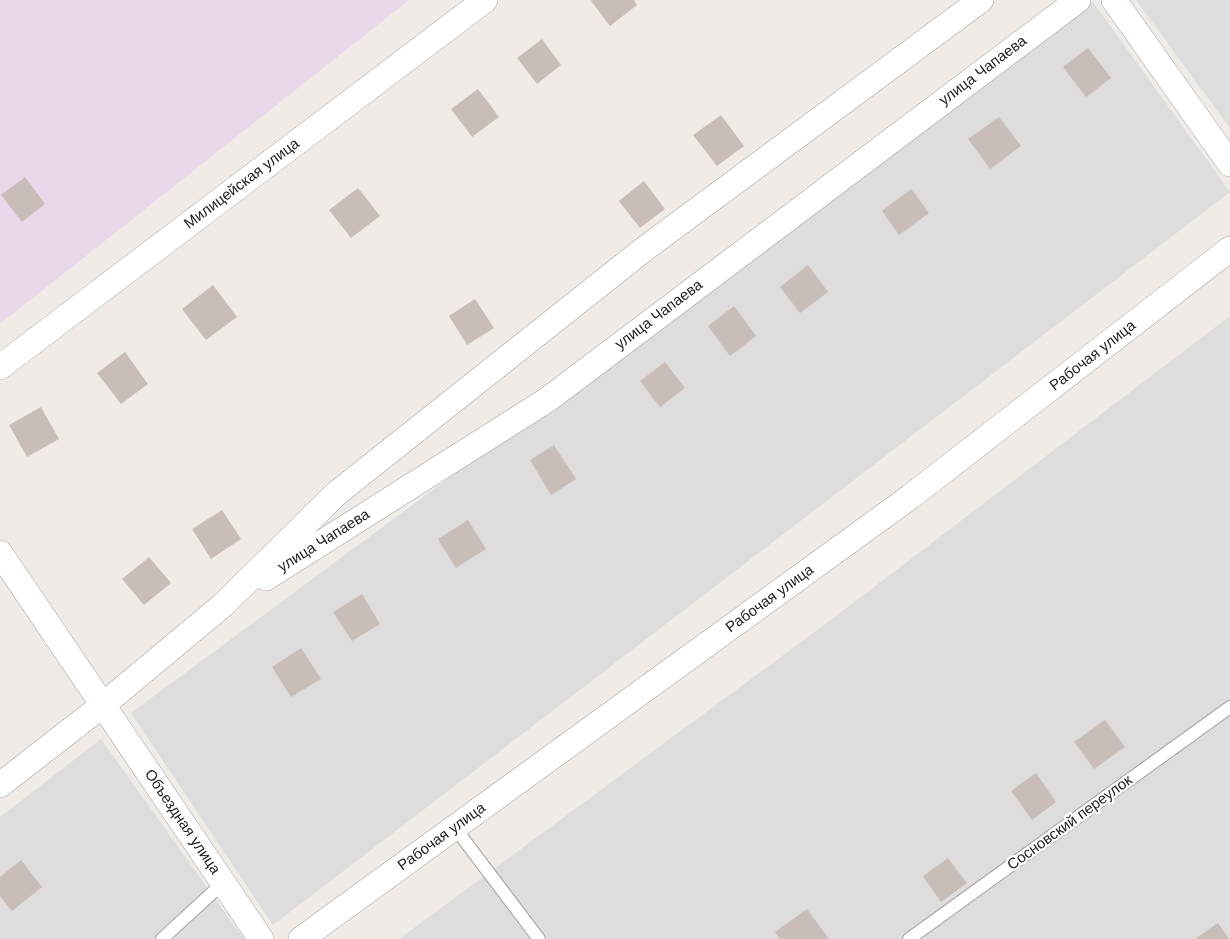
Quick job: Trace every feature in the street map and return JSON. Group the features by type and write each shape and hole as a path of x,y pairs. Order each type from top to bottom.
{"street":[{"name":"Милицейская улица","path":"0,367 485,0"},
{"name":"улица Чапаева","path":"0,785 103,705 223,605 338,493 643,250 982,0"},
{"name":"улица Чапаева","path":"223,605 546,400 1078,0"},
{"path":"1114,0 1230,164"},
{"name":"Рабочая улица","path":"302,939 910,497 1230,249"},
{"name":"Объездная улица","path":"0,553 261,939"}],"lane":[{"name":"Сосновский переулок","path":"909,939 1230,707"},
{"path":"455,828 539,939"},
{"path":"162,939 223,883"}],"shaded area":[{"path":"0,0 409,0 0,324"},
{"path":"1136,0 1230,0 1230,128"},
{"path":"1093,2 1230,192 273,925 131,713"},
{"path":"1230,316 1230,939 399,939 824,625"},
{"path":"101,739 244,939 0,939 0,817"}],"building":[{"path":"592,0 634,0 637,5 610,26"},
{"path":"542,39 561,65 537,84 517,58"},
{"path":"1088,48 1111,78 1086,97 1063,67"},
{"path":"478,89 499,117 472,137 451,109"},
{"path":"721,115 744,146 717,166 693,135"},
{"path":"999,117 1021,146 990,169 968,139"},
{"path":"25,177 45,204 22,222 1,195"},
{"path":"644,181 665,209 640,228 619,201"},
{"path":"358,188 380,216 351,238 329,210"},
{"path":"911,189 929,213 899,235 882,211"},
{"path":"808,265 828,292 800,313 780,287"},
{"path":"213,285 237,317 206,340 182,309"},
{"path":"475,299 494,328 467,345 449,316"},
{"path":"734,306 756,336 730,356 708,326"},
{"path":"125,352 148,384 121,404 97,373"},
{"path":"665,362 685,388 660,407 640,381"},
{"path":"41,407 59,439 27,457 9,425"},
{"path":"554,445 576,479 551,495 530,460"},
{"path":"222,510 241,539 211,559 192,529"},
{"path":"468,520 486,549 456,568 438,539"},
{"path":"149,557 171,583 144,605 122,579"},
{"path":"362,594 380,624 352,641 333,612"},
{"path":"301,648 321,679 291,697 272,667"},
{"path":"1105,720 1125,747 1094,769 1074,742"},
{"path":"1036,773 1056,802 1032,820 1011,791"},
{"path":"948,858 967,883 941,902 923,876"},
{"path":"21,860 42,887 12,911 0,896 0,877"},
{"path":"807,909 829,939 780,939 775,932"},
{"path":"1218,923 1229,939 1195,939"}]}
